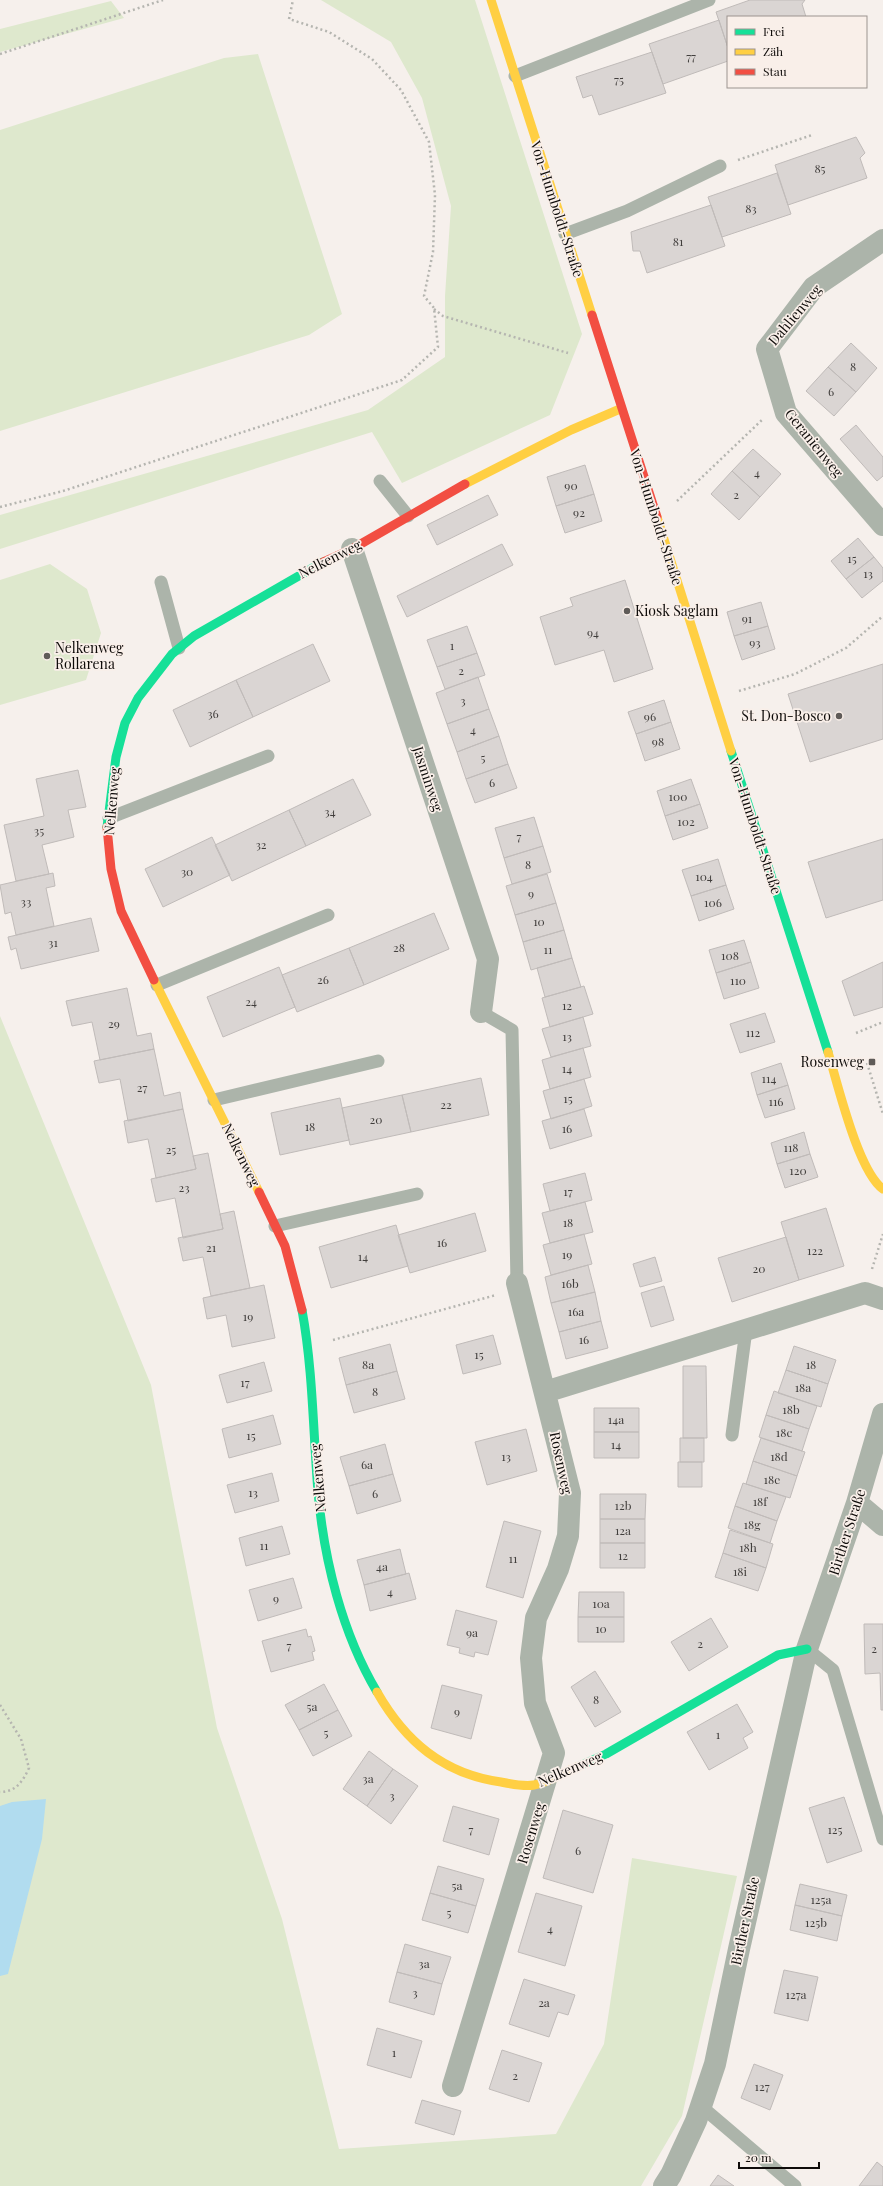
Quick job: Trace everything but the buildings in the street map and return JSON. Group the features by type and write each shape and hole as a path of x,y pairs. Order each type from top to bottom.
{"street":[{"name":"Von-Humboldt-Straße","path":"491,0 620,409 863,1162 875,1183 883,1189"},
{"name":"Dahlienweg","path":"767,349 814,287 883,240"},
{"name":"Geranienweg","path":"767,349 786,413 883,525"},
{"name":"Nelkenweg","path":"620,409 570,430 451,491 352,549 307,570 194,636 179,648 153,676 138,698 125,723 116,757 109,818 108,831 111,869 121,911 139,952 214,1100 285,1246 300,1299 309,1347 318,1493 324,1539 334,1584 344,1618 372,1684 390,1715 418,1745 450,1768 485,1780 511,1784 533,1785 546,1781 606,1754 778,1654 807,1650"},
{"name":"Jasminweg","path":"352,549 488,959 481,1012"},
{"name":"Rosenweg","path":"453,2086 554,1753 535,1703 531,1658 536,1618 558,1569 568,1536 570,1493 518,1286"},
{"path":"545,1392 865,1293 883,1299"},
{"name":"Birther Straße","path":"664,2186 671,2175 702,2107 715,2064 740,1941 807,1650 857,1503 883,1414"},
{"path":"857,1503 883,1525"}],"lane":[{"path":"515,76 709,0"},
{"path":"565,234 627,212 720,166"},
{"path":"380,480 408,516"},
{"path":"161,582 179,648"},
{"path":"109,818 268,756"},
{"path":"156,985 328,915"},
{"path":"481,1012 512,1030 518,1286"},
{"path":"214,1100 378,1060"},
{"path":"275,1226 417,1194"},
{"path":"732,1435 746,1330"},
{"path":"807,1650 833,1670 883,1839"},
{"path":"702,2107 795,2186"}],"path":[{"path":"0,54 163,0"},
{"path":"293,0 290,19 329,32 372,59 401,90 429,142 435,202 433,252 424,296 443,316 568,352"},
{"path":"720,166 812,135"},
{"path":"0,507 63,491 402,380 438,347 434,308"},
{"path":"672,506 782,398"},
{"path":"732,693 795,674 846,648 883,616"},
{"path":"856,1033 883,1022"},
{"path":"867,1063 883,1114"},
{"path":"871,1273 883,1234"},
{"path":"330,1341 518,1286"},
{"path":"0,1705 21,1739 29,1768 21,1784 5,1792 0,1792"}],"green space":[{"path":"321,0 475,0 582,334 550,415 402,483 372,432 0,549 0,515 368,410 445,357 445,296 451,206 422,98 391,42"},
{"path":"111,1 124,18 0,52 0,29"},
{"path":"258,54 342,314 309,335 0,431 0,130 224,58"},
{"name":"Nelkenweg Rollarena","path":"50,564 87,589 101,633 86,680 0,705 0,580"},
{"path":"0,1016 151,1385 217,1728 282,1919 339,2149 556,2134 604,2044 632,1858 737,1876 682,2116 641,2186 0,2186"}],"water":[{"path":"46,1799 42,1839 8,1974 0,1976 0,1806 12,1802"}],"traffic: fast":[{"path":"107,827 116,757 125,723 138,698 172,654 194,636 323,562"},
{"path":"731,751 828,1052"},
{"path":"302,1310 308,1355 318,1492 330,1570 345,1621 354,1645 377,1692"},
{"path":"577,1767 606,1754 778,1655 807,1649"}],"traffic: slow":[{"path":"491,0 592,315"},
{"path":"465,484 571,430 620,409"},
{"path":"657,517 731,751"},
{"path":"154,980 259,1192"},
{"path":"828,1052 843,1105 857,1146 865,1165 883,1189"},
{"path":"377,1692 388,1710 413,1740 444,1763 461,1771 480,1778 530,1786 545,1782 577,1767"}],"traffic: jam":[{"path":"592,315 657,517"},
{"path":"323,562 352,549 465,484"},
{"path":"107,827 111,869 121,911 154,980"},
{"path":"259,1192 285,1246 302,1310"}],"place":[{"name":"Kiosk Saglam","path":"627,611"},
{"name":"Nelkenweg Rollarena","path":"47,656"},
{"name":"St. Don-Bosco","path":"839,716"},
{"name":"Rosenweg","path":"872,1062"}]}
